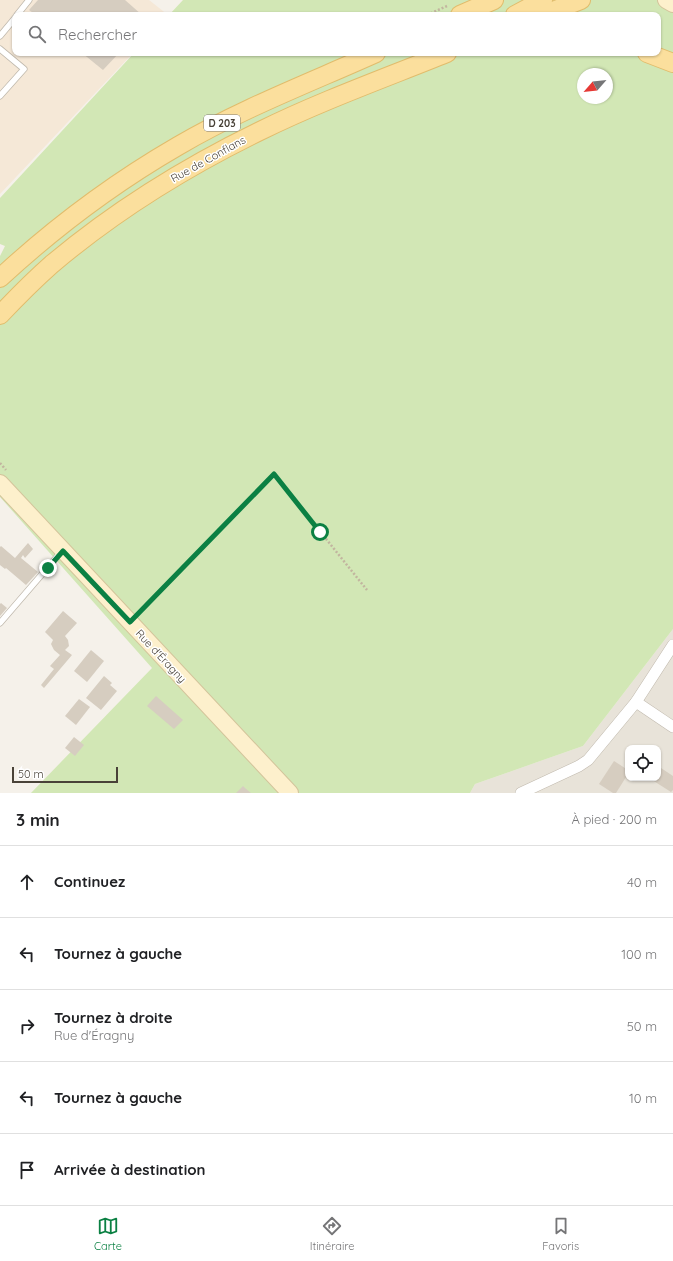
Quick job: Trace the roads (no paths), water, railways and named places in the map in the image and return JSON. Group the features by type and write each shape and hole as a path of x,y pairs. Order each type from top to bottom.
{"main road":[{"path":"457,9 494,0"},
{"path":"521,12 543,0"},
{"path":"551,12 581,0"},
{"name":"D 203","path":"0,278 28,253 79,212 114,187 178,146 246,110 369,56"},
{"name":"Rue de Conflans","path":"0,315 51,265 89,235 140,198 188,169 287,118 440,56"},
{"path":"655,56 673,63"}],"street":[{"path":"666,0 673,4"},
{"name":"Rue d'Éragny","path":"0,483 290,793"},
{"path":"523,793 580,766 588,760 636,702 673,645"},
{"path":"636,702 673,727"}],"lane":[{"path":"20,12 30,0"},
{"path":"0,36 12,22"},
{"path":"0,49 24,69 0,96"},
{"path":"0,623 63,551"}]}
